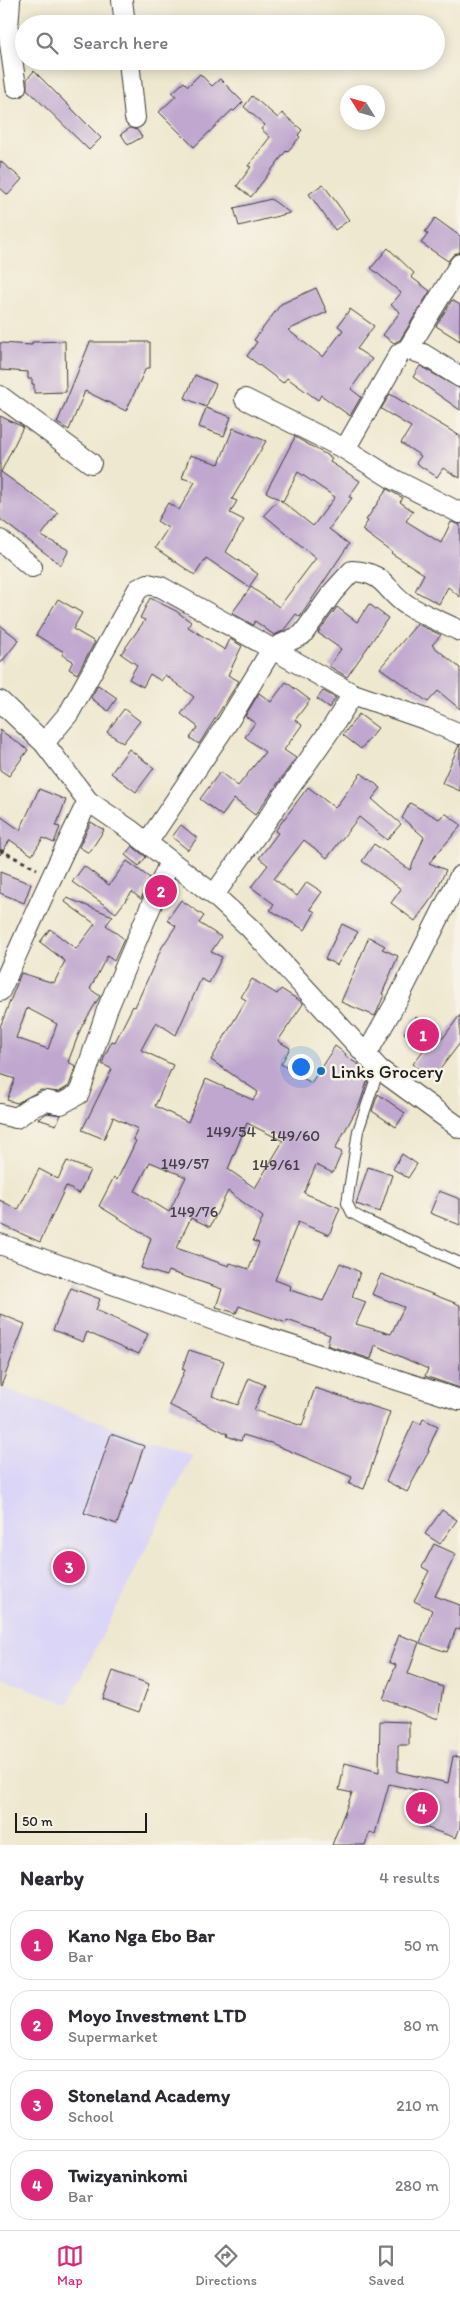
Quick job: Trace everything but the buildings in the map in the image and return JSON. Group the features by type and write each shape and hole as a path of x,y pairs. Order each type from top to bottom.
{"street":[{"path":"10,0 8,30 16,87"},
{"path":"122,0 124,15"},
{"path":"130,70 135,118"},
{"path":"344,449 391,366 400,353 408,349 460,264"},
{"path":"408,349 423,354 460,378"},
{"path":"0,396 91,463"},
{"path":"245,399 344,449 394,479 460,513"},
{"path":"0,540 32,567"},
{"path":"147,843 228,722 272,648 302,635 333,592 352,571 368,572 386,584 406,604 460,631"},
{"path":"44,743 69,713 138,588 148,584 162,587 353,694 425,719 460,734"},
{"path":"214,895 333,726 353,694"},
{"path":"0,701 44,743 88,801 147,843 214,895 250,928 372,1062 460,1128"},
{"path":"0,990 88,801"},
{"path":"0,1114 16,1118 32,1107 46,1102 61,1104 79,1094 107,1010 170,861"},
{"path":"372,1062 399,997 460,876"},
{"path":"0,1244 239,1329 460,1400"}],"lane":[{"path":"372,1062 358,1131 347,1203 352,1213 364,1220 460,1263"}],"path":[{"path":"0,850 52,876"}],"shaded area":[{"path":"0,1387 193,1455 68,1704 0,1678"}],"place":[{"name":"Moyo Investment LTD","path":"161,891"},
{"name":"Kano Nga Ebo Bar","path":"423,1035"},
{"name":"Links Grocery","path":"321,1071"},
{"name":"Stoneland Academy","path":"69,1567"},
{"name":"Twizyaninkomi","path":"422,1808"}]}
